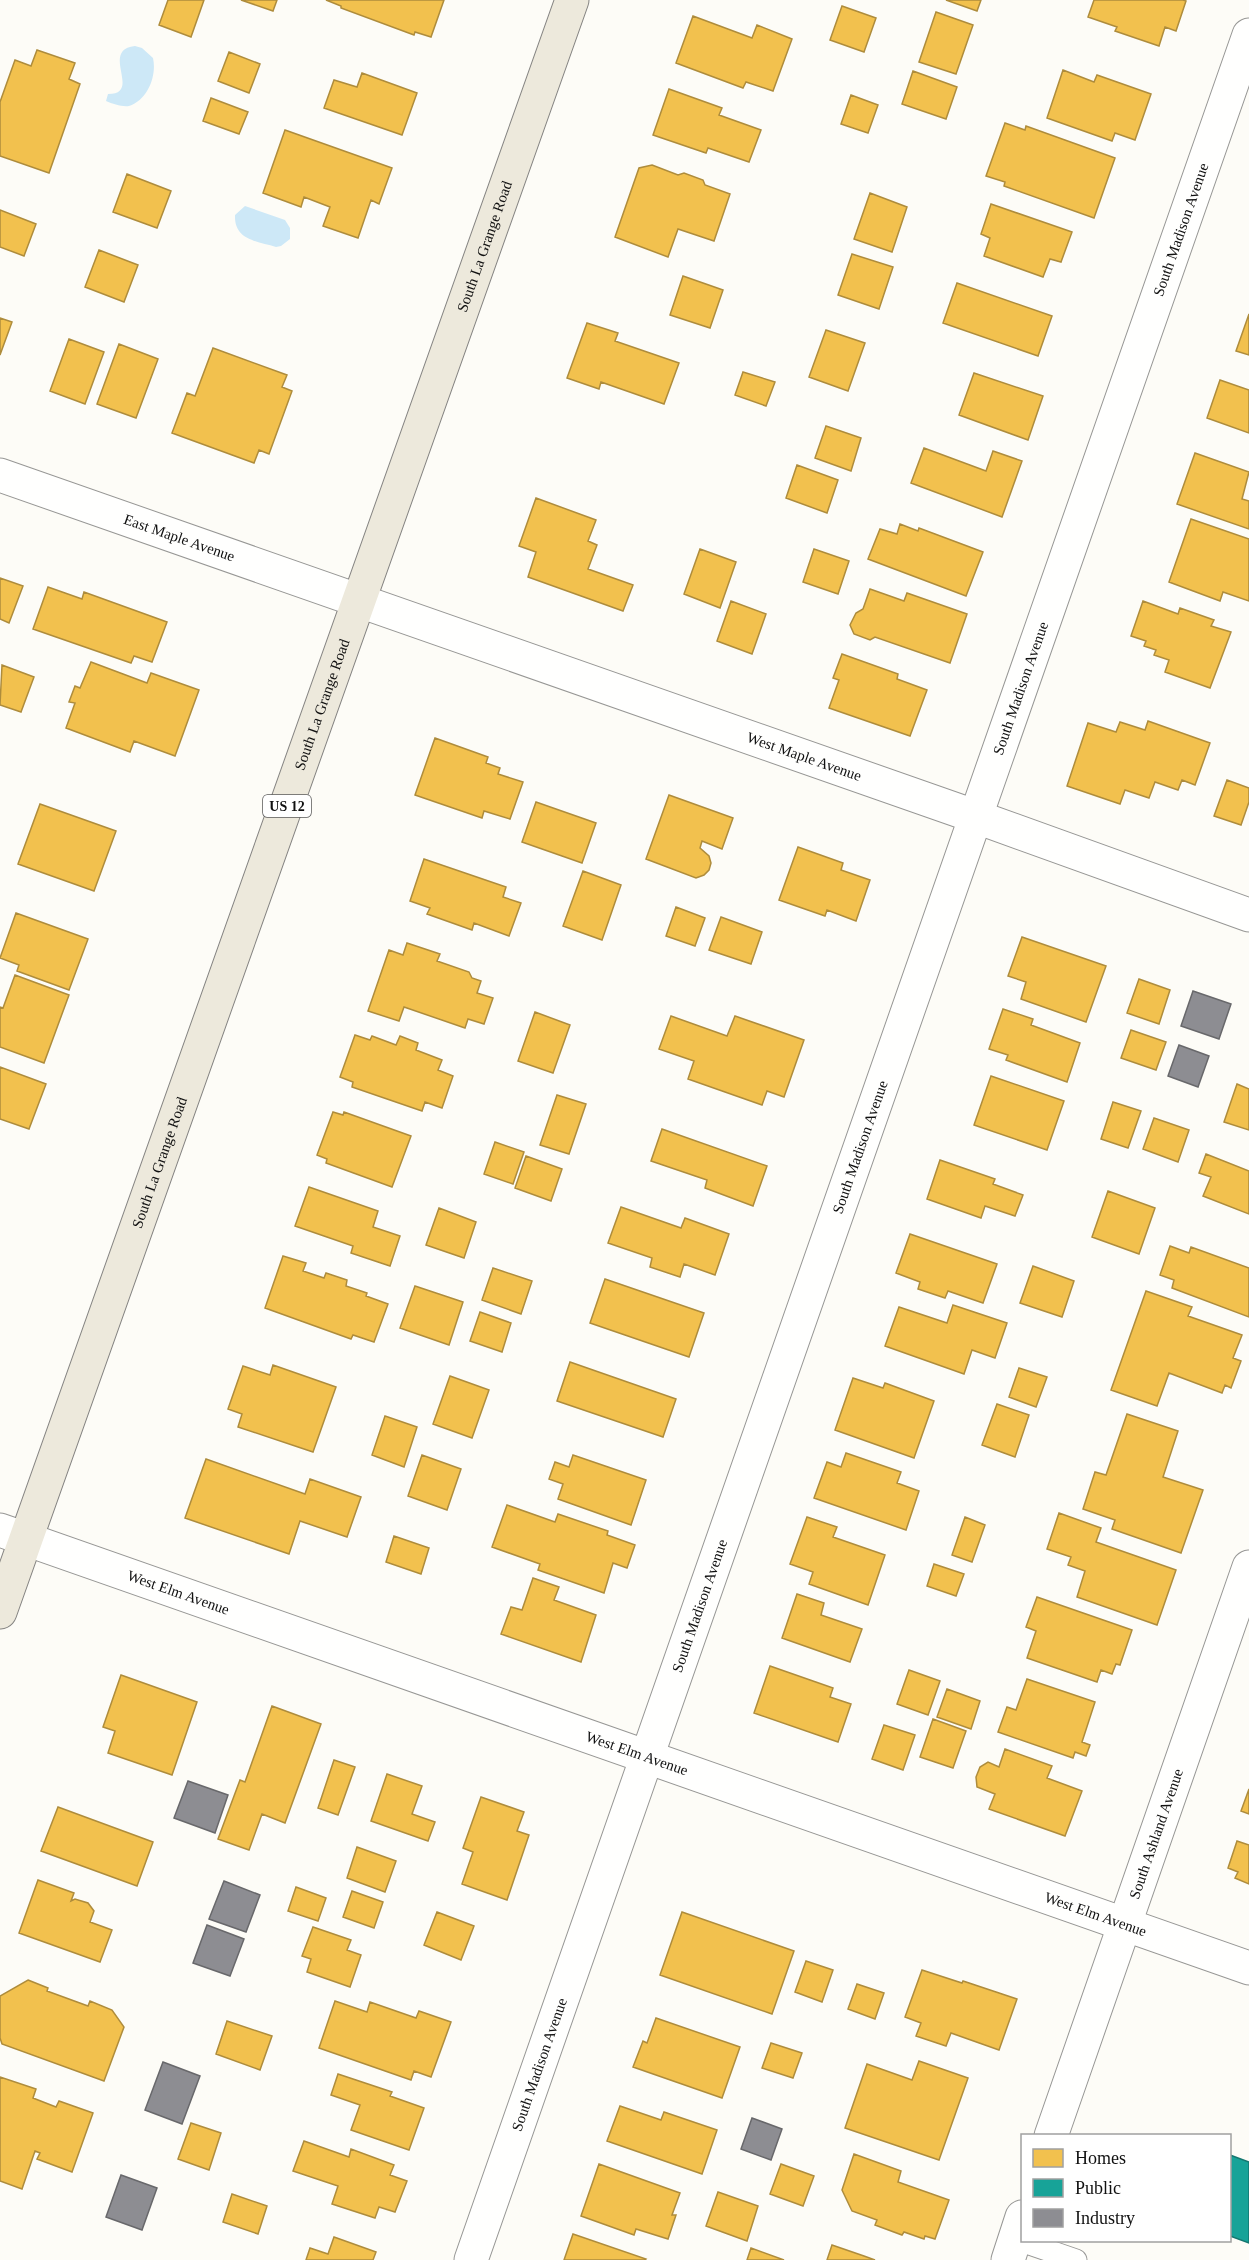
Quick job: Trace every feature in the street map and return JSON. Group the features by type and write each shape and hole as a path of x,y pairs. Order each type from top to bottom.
{"main road":[{"name":"South La Grange Road","path":"0,1612 13,1534 360,601 573,0"}],"street":[{"name":"South Madison Avenue","path":"471,2260 974,816 1249,35"},
{"name":"East Maple Avenue","path":"0,475 360,601"},
{"name":"West Maple Avenue","path":"360,601 1249,915"},
{"name":"West Elm Avenue","path":"13,1534 1249,1968"},
{"name":"South Ashland Avenue","path":"1052,2134 1249,1567"}],"lane":[{"path":"1024,2242 1076,2260"}],"water":[{"path":"135,46 142,48 153,58 154,72 150,86 136,103 129,106 106,101 108,94 118,92 122,87 121,55 125,49"},
{"path":"245,206 285,220 290,228 290,239 276,247 242,235 238,230 235,215"}],"building: Homes":[{"path":"168,0 204,0 191,37 159,25"},
{"path":"241,0 277,0 273,11"},
{"path":"326,0 444,0 431,37 415,32 414,35 341,8"},
{"path":"946,0 981,0 977,11"},
{"path":"1094,0 1186,1 1176,31 1165,27 1159,46 1115,31 1117,27 1088,17"},
{"path":"842,6 876,18 864,52 830,40"},
{"path":"936,12 973,25 956,74 919,62"},
{"path":"693,16 752,38 757,25 792,39 773,91 746,82 743,88 676,63"},
{"path":"37,50 75,63 69,79 80,84 49,173 0,156 0,102 15,60 31,66"},
{"path":"229,52 260,64 249,93 218,81"},
{"path":"1063,70 1094,82 1097,75 1151,94 1135,140 1115,133 1112,141 1047,118"},
{"path":"913,71 957,87 946,119 902,104"},
{"path":"362,73 417,93 402,135 324,108 334,80 357,87"},
{"path":"669,89 722,108 719,115 761,130 749,162 708,148 706,153 653,135"},
{"path":"851,95 878,105 868,133 841,124"},
{"path":"211,98 248,112 239,134 203,121"},
{"path":"1005,123 1025,130 1026,126 1115,158 1094,218 1004,186 1005,182 986,176"},
{"path":"285,130 392,168 379,204 371,200 358,238 323,226 330,207 304,197 301,207 263,193"},
{"path":"652,165 678,175 684,173 703,180 705,185 730,194 714,241 678,229 668,257 615,237 639,168"},
{"path":"127,174 171,191 157,228 113,212"},
{"path":"870,193 907,207 892,252 854,239"},
{"path":"991,204 1072,232 1061,262 1050,259 1043,277 984,256 990,238 981,234"},
{"path":"0,210 36,224 24,256 0,247"},
{"path":"99,250 138,265 124,302 85,287"},
{"path":"852,254 893,267 879,309 838,295"},
{"path":"683,276 723,290 710,328 670,315"},
{"path":"957,283 1052,316 1038,356 943,323"},
{"path":"1249,314 1249,355 1236,351"},
{"path":"0,318 12,322 0,355"},
{"path":"587,323 618,333 615,341 679,363 664,404 601,382 599,389 567,378"},
{"path":"826,330 865,343 848,391 809,377"},
{"path":"69,339 104,352 85,404 50,391"},
{"path":"119,344 158,359 136,418 97,404"},
{"path":"213,348 287,375 282,387 292,391 269,454 259,450 254,463 172,433 187,393 195,396"},
{"path":"743,372 775,382 766,406 735,395"},
{"path":"974,373 1043,396 1028,440 959,415"},
{"path":"1220,380 1249,390 1249,433 1207,418"},
{"path":"826,426 861,438 851,471 815,458"},
{"path":"924,448 986,471 993,451 1022,461 1002,517 911,483"},
{"path":"1195,453 1249,472 1242,499 1249,501 1249,529 1177,504"},
{"path":"797,465 838,480 827,513 786,498"},
{"path":"536,498 596,520 588,541 597,545 588,569 633,585 623,611 528,577 536,552 519,546"},
{"path":"1191,519 1249,539 1249,601 1223,592 1220,601 1169,582"},
{"path":"900,524 918,531 919,528 983,552 966,596 868,559 880,529 897,534"},
{"path":"700,549 736,562 720,608 684,594"},
{"path":"814,549 849,561 838,594 803,582"},
{"path":"0,578 23,586 9,623 0,619"},
{"path":"48,587 82,599 84,592 167,622 152,662 134,656 131,663 33,629"},
{"path":"870,589 904,601 907,593 967,614 950,663 875,637 870,640 854,634 850,625 856,613 863,609"},
{"path":"731,601 766,614 752,654 717,641"},
{"path":"1143,601 1178,614 1180,608 1214,620 1211,626 1231,632 1210,688 1165,672 1169,660 1154,655 1156,650 1144,646 1146,641 1131,636"},
{"path":"842,654 898,674 897,679 927,690 910,736 829,708 839,680 833,678"},
{"path":"91,662 147,683 151,673 199,690 175,756 134,741 130,752 66,728 75,703 69,702 75,686 80,688"},
{"path":"2,665 34,677 21,712 0,705"},
{"path":"1148,721 1210,743 1195,785 1182,780 1178,790 1155,782 1149,798 1125,790 1120,804 1067,786 1088,723 1116,732 1120,722 1145,730"},
{"path":"435,738 488,757 486,763 500,768 498,774 523,782 510,819 484,811 482,818 415,795"},
{"path":"1227,780 1249,788 1249,802 1241,825 1214,816"},
{"path":"669,795 733,818 722,849 702,841 700,848 709,856 711,863 704,875 696,878 646,859"},
{"path":"536,802 596,823 582,863 522,842"},
{"path":"40,804 116,831 94,891 18,864"},
{"path":"798,847 843,863 841,870 870,880 856,921 827,910 825,916 779,900"},
{"path":"424,859 506,887 503,897 521,903 509,936 474,923 472,930 427,914 430,908 410,901"},
{"path":"583,871 621,885 602,940 563,926"},
{"path":"676,907 705,918 695,946 666,936"},
{"path":"16,913 88,939 69,990 17,971 19,965 0,958"},
{"path":"721,917 762,932 751,964 709,950"},
{"path":"1022,937 1106,966 1086,1022 1021,999 1026,982 1008,976"},
{"path":"407,943 440,954 437,961 469,972 472,978 481,981 477,993 493,998 484,1024 468,1019 465,1028 404,1007 399,1021 368,1011 389,950 403,955"},
{"path":"15,975 69,995 44,1063 0,1047 0,1007 3,1008"},
{"path":"1139,979 1170,990 1159,1024 1127,1013"},
{"path":"1003,1009 1033,1019 1031,1025 1080,1043 1067,1082 1006,1060 1008,1055 989,1049"},
{"path":"535,1012 570,1025 553,1073 518,1061"},
{"path":"671,1016 727,1036 735,1016 804,1040 784,1097 767,1091 762,1105 688,1079 694,1061 659,1049"},
{"path":"1131,1030 1166,1042 1156,1070 1121,1058"},
{"path":"355,1035 370,1040 372,1036 396,1045 400,1036 418,1043 416,1050 442,1060 438,1070 453,1076 442,1108 425,1102 422,1111 352,1087 353,1082 340,1077"},
{"path":"0,1067 46,1084 29,1129 0,1119"},
{"path":"991,1076 1064,1101 1047,1150 974,1125"},
{"path":"1237,1084 1249,1089 1249,1130 1224,1122"},
{"path":"557,1095 586,1104 569,1154 540,1145"},
{"path":"1113,1102 1141,1111 1128,1148 1101,1139"},
{"path":"333,1112 343,1115 344,1112 411,1136 392,1187 326,1163 327,1159 317,1155"},
{"path":"1154,1118 1189,1130 1178,1162 1143,1149"},
{"path":"662,1129 767,1166 753,1206 705,1188 707,1180 651,1161"},
{"path":"495,1142 524,1152 513,1184 484,1174"},
{"path":"1206,1154 1249,1171 1249,1214 1203,1196 1211,1177 1199,1173"},
{"path":"526,1156 562,1169 551,1201 515,1188"},
{"path":"940,1160 995,1179 993,1184 1023,1195 1015,1216 985,1206 981,1218 927,1199"},
{"path":"309,1187 378,1211 373,1227 400,1236 390,1266 351,1253 353,1246 295,1226"},
{"path":"1108,1191 1155,1208 1139,1254 1092,1237"},
{"path":"621,1207 681,1228 685,1218 729,1234 715,1275 684,1264 680,1277 650,1267 652,1258 608,1243"},
{"path":"439,1208 476,1222 464,1258 426,1245"},
{"path":"910,1234 997,1264 983,1303 948,1291 945,1298 918,1289 920,1282 896,1273"},
{"path":"1170,1246 1189,1253 1191,1247 1249,1268 1249,1317 1172,1288 1174,1280 1160,1275"},
{"path":"283,1256 306,1263 303,1271 324,1278 326,1273 347,1280 346,1286 367,1293 366,1296 388,1304 374,1342 353,1335 351,1339 265,1308"},
{"path":"1033,1266 1074,1281 1062,1317 1020,1303"},
{"path":"493,1268 532,1281 521,1314 482,1300"},
{"path":"605,1279 704,1313 689,1357 590,1323"},
{"path":"415,1286 463,1302 449,1345 400,1328"},
{"path":"1146,1291 1192,1307 1188,1316 1242,1335 1233,1358 1241,1361 1231,1388 1225,1385 1222,1393 1169,1373 1157,1406 1111,1390"},
{"path":"953,1305 1007,1323 995,1358 972,1350 964,1374 885,1346 899,1307 947,1323"},
{"path":"480,1312 511,1323 502,1352 470,1341"},
{"path":"570,1362 676,1399 663,1437 557,1401"},
{"path":"273,1365 336,1387 313,1452 238,1427 242,1414 228,1409 243,1366 270,1375"},
{"path":"1019,1368 1047,1377 1036,1407 1009,1397"},
{"path":"450,1376 489,1390 472,1438 433,1424"},
{"path":"853,1378 883,1388 885,1383 934,1401 914,1458 835,1430"},
{"path":"997,1404 1029,1415 1015,1457 982,1445"},
{"path":"1127,1414 1178,1431 1163,1477 1203,1490 1181,1553 1112,1529 1115,1520 1083,1509 1095,1472 1106,1475"},
{"path":"385,1416 417,1427 404,1467 372,1455"},
{"path":"846,1453 901,1472 897,1483 919,1491 906,1530 814,1498 827,1462 841,1467"},
{"path":"422,1455 461,1469 447,1510 408,1496"},
{"path":"573,1455 646,1480 631,1525 558,1499 563,1484 549,1479 555,1462 569,1467"},
{"path":"206,1459 305,1494 310,1479 361,1497 347,1537 300,1521 289,1554 185,1518"},
{"path":"507,1505 555,1522 558,1514 608,1531 607,1535 635,1545 627,1568 613,1563 604,1593 538,1570 540,1564 492,1547"},
{"path":"1059,1513 1101,1528 1096,1542 1176,1570 1157,1625 1077,1597 1085,1571 1068,1565 1071,1557 1047,1549"},
{"path":"807,1517 837,1527 833,1537 885,1555 868,1605 809,1584 813,1572 790,1564"},
{"path":"965,1517 985,1525 972,1562 952,1555"},
{"path":"394,1536 429,1548 421,1574 386,1562"},
{"path":"934,1564 964,1574 956,1596 927,1586"},
{"path":"533,1578 559,1587 554,1600 596,1615 581,1662 501,1634 511,1607 522,1610"},
{"path":"797,1594 824,1603 821,1615 862,1629 850,1662 782,1638"},
{"path":"1037,1597 1132,1630 1120,1665 1116,1664 1112,1674 1101,1670 1097,1682 1027,1658 1036,1631 1026,1627"},
{"path":"770,1666 833,1688 830,1697 851,1704 838,1742 754,1713"},
{"path":"909,1670 940,1681 928,1715 897,1704"},
{"path":"121,1675 197,1702 172,1775 108,1753 115,1731 103,1727"},
{"path":"1027,1679 1095,1702 1082,1742 1090,1745 1086,1756 1075,1752 1073,1758 998,1732 1007,1707 1016,1710"},
{"path":"947,1689 980,1701 971,1729 937,1717"},
{"path":"272,1706 321,1724 285,1823 262,1814 249,1850 218,1839 240,1780 245,1782"},
{"path":"933,1719 966,1731 953,1768 920,1757"},
{"path":"884,1725 915,1735 903,1770 872,1759"},
{"path":"1005,1749 1052,1766 1047,1778 1082,1791 1065,1836 989,1809 995,1794 977,1787 976,1777 980,1767 988,1762 999,1767"},
{"path":"334,1760 355,1767 338,1815 318,1808"},
{"path":"387,1774 422,1786 412,1814 435,1822 428,1841 371,1821"},
{"path":"1249,1789 1249,1814 1241,1811"},
{"path":"481,1797 524,1812 517,1831 529,1835 507,1900 462,1884 473,1852 463,1848"},
{"path":"58,1807 153,1842 137,1886 41,1851"},
{"path":"1237,1841 1249,1845 1249,1884 1235,1878 1238,1872 1228,1868"},
{"path":"357,1847 396,1861 385,1892 347,1878"},
{"path":"38,1880 74,1893 71,1901 75,1899 88,1903 94,1911 90,1922 112,1930 100,1962 19,1933"},
{"path":"296,1887 326,1898 318,1921 288,1911"},
{"path":"352,1891 383,1902 374,1928 343,1917"},
{"path":"437,1912 474,1926 461,1960 424,1945"},
{"path":"682,1912 794,1951 772,2014 660,1975"},
{"path":"313,1927 351,1940 347,1950 361,1955 350,1987 307,1972 311,1959 302,1956"},
{"path":"806,1961 833,1970 822,2002 795,1992"},
{"path":"922,1970 1017,1999 999,2050 951,2033 946,2046 916,2036 921,2023 905,2017"},
{"path":"28,1980 48,1988 47,1991 88,2006 90,2001 112,2010 124,2027 104,2081 2,2044 0,1996"},
{"path":"857,1984 884,1993 875,2019 848,2009"},
{"path":"335,2001 367,2012 370,2002 416,2018 419,2011 451,2022 431,2077 414,2071 411,2080 319,2048"},
{"path":"656,2018 740,2047 722,2098 633,2067 643,2041 647,2043"},
{"path":"227,2021 272,2036 260,2070 216,2054"},
{"path":"771,2043 802,2053 793,2078 762,2068"},
{"path":"919,2061 968,2078 939,2160 845,2128 867,2064 912,2080"},
{"path":"338,2074 392,2092 390,2096 424,2108 409,2150 351,2130 360,2105 331,2095"},
{"path":"0,2077 36,2089 33,2098 56,2107 59,2101 93,2113 72,2172 37,2159 40,2153 35,2151 22,2189 0,2181"},
{"path":"620,2106 661,2120 664,2112 717,2130 702,2174 607,2141"},
{"path":"191,2123 221,2133 209,2170 178,2159"},
{"path":"304,2141 349,2157 351,2149 394,2165 390,2175 407,2181 395,2212 379,2207 375,2218 332,2204 338,2186 293,2171"},
{"path":"854,2154 901,2171 898,2182 949,2200 935,2239 925,2236 924,2239 904,2232 902,2235 875,2225 877,2220 852,2211 842,2190"},
{"path":"599,2164 680,2193 672,2215 676,2215 668,2239 636,2229 634,2235 581,2216"},
{"path":"781,2164 814,2176 803,2206 770,2194"},
{"path":"718,2192 758,2206 747,2241 706,2226"},
{"path":"232,2194 267,2206 258,2234 223,2222"},
{"path":"573,2234 646,2259 564,2260"},
{"path":"334,2237 376,2252 373,2260 306,2260 310,2248 328,2254"},
{"path":"832,2245 864,2256 875,2260 827,2260"},
{"path":"751,2248 784,2260 747,2260"}],"building: Public":[{"path":"1231,2155 1249,2162 1249,2243 1231,2236"}],"building: Industry":[{"path":"1193,991 1231,1004 1219,1039 1181,1026"},
{"path":"1179,1045 1209,1056 1198,1087 1168,1076"},
{"path":"188,1781 228,1795 215,1833 174,1818"},
{"path":"224,1881 260,1895 246,1932 209,1919"},
{"path":"207,1925 244,1939 230,1976 193,1963"},
{"path":"163,2062 200,2076 182,2124 145,2110"},
{"path":"752,2118 782,2129 771,2160 741,2149"},
{"path":"121,2175 157,2188 142,2230 106,2217"}]}
